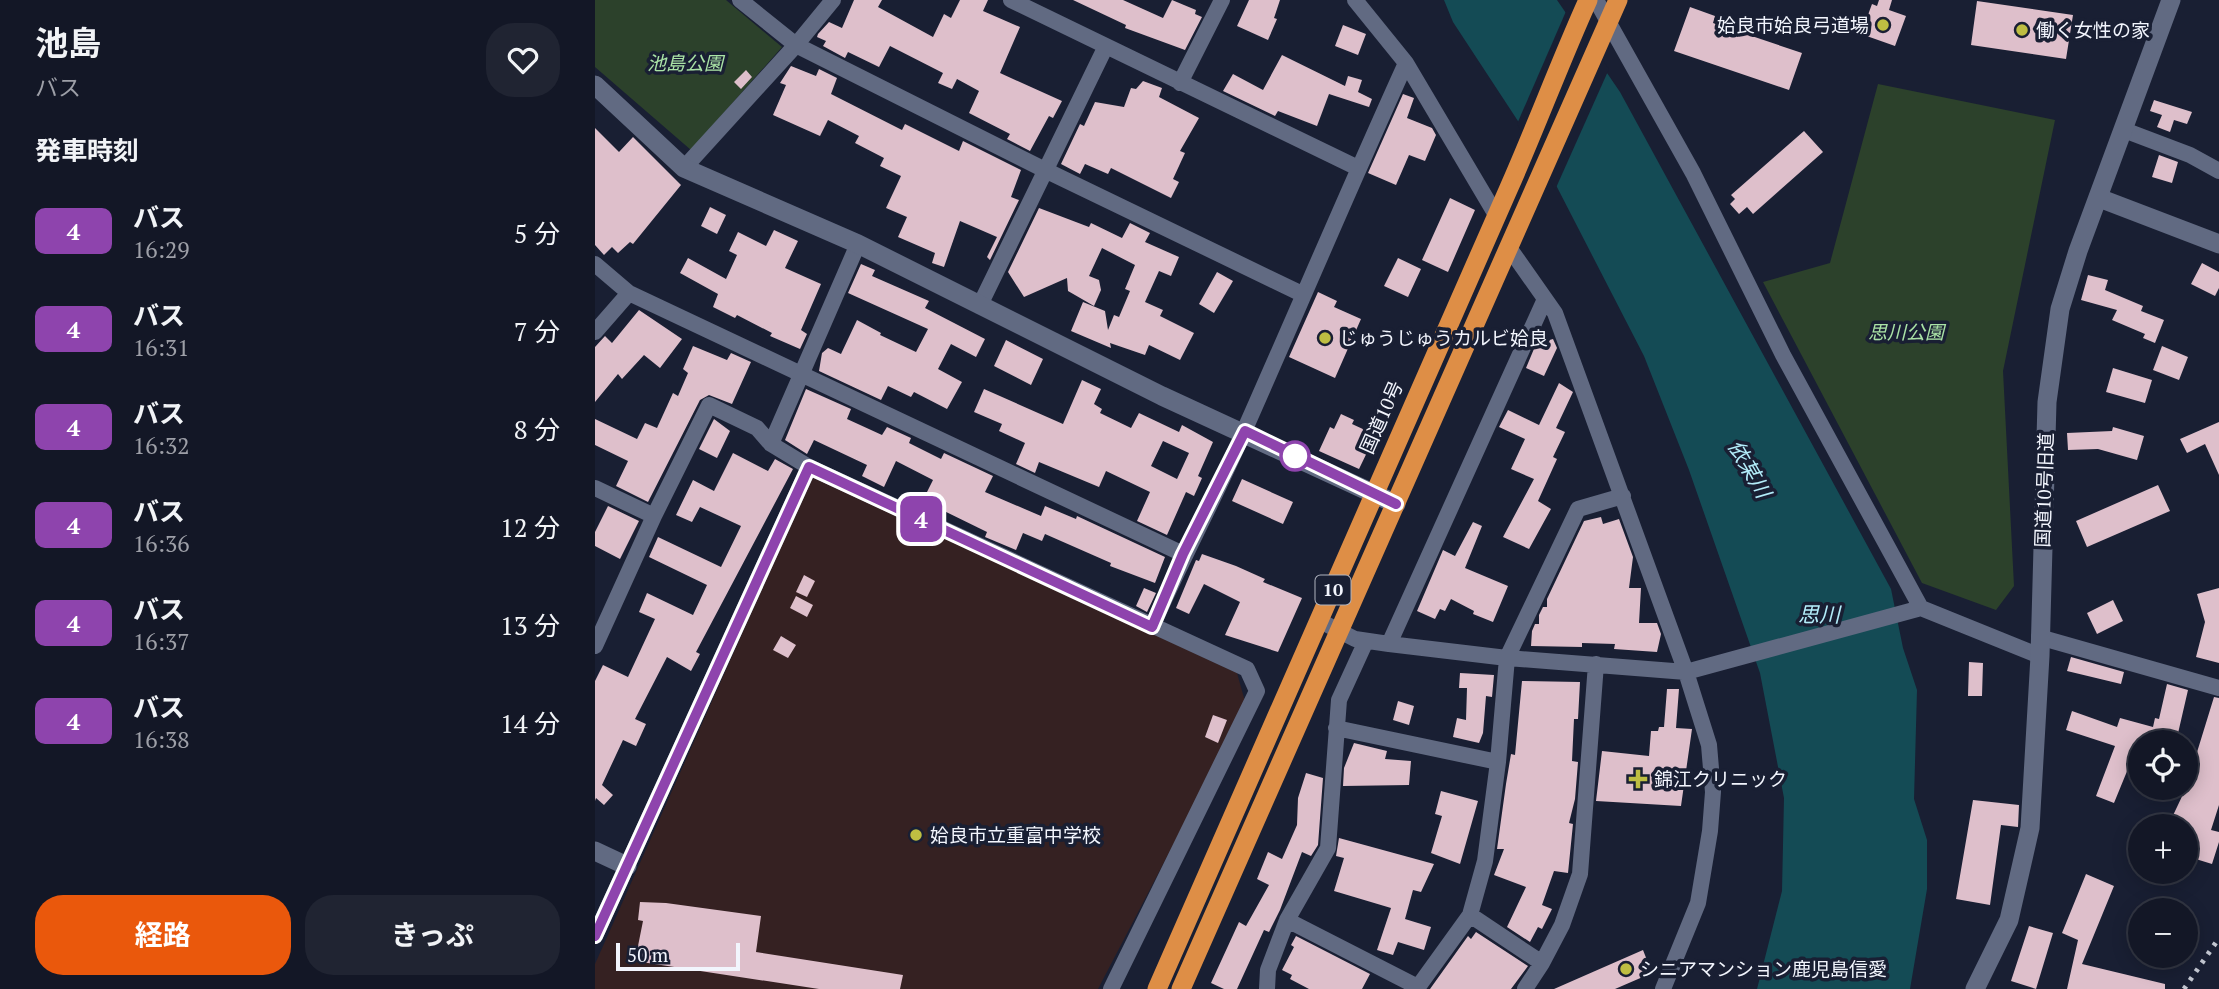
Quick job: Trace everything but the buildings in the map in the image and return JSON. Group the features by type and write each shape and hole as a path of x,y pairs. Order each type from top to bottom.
{"highway":[{"name":"10","path":"1181,989 1618,0"},
{"name":"国道10号","path":"1157,989 1320,621 1372,494 1507,192 1584,8"}],"street":[{"path":"740,0 796,45 1047,171 1302,294"},
{"path":"684,168 796,45 833,0"},
{"path":"1011,0 1047,8 1105,48 1358,168"},
{"path":"1180,83 1221,0"},
{"path":"1355,0 1406,63 1496,215"},
{"path":"1596,0 1693,173 1783,355 1917,610"},
{"name":"国道10号旧道","path":"1975,989 2009,920 2030,828 2040,647 2047,402 2060,309 2078,251 2171,0"},
{"path":"980,304 1105,48"},
{"path":"1152,627 1183,554 1245,431 1302,294 1406,63"},
{"path":"595,85 684,168 858,244 1163,396 1245,431 1396,504"},
{"path":"2124,130 2190,155 2219,171"},
{"path":"2099,198 2219,244"},
{"path":"771,444 858,244"},
{"path":"1510,249 1555,313 1691,671 1709,745 1713,792 1710,831 1698,903 1663,989"},
{"path":"595,264 629,293 1183,554"},
{"path":"595,332 629,293"},
{"path":"1389,644 1545,299"},
{"path":"595,646 602,614 709,405 757,428 771,444 809,467 1247,669 1257,691 1111,989"},
{"path":"595,936 809,467"},
{"path":"595,488 654,516"},
{"path":"1287,920 1418,987 1469,915 1485,860 1498,762 1507,658 1578,509 1623,496"},
{"path":"1320,621 1366,640 1389,644 1507,658 1691,671 1917,610 2040,647 2219,688"},
{"path":"1267,989 1268,970 1287,920 1328,848 1339,700 1366,640"},
{"path":"1525,989 1542,964 1562,925 1580,874 1596,664"},
{"path":"1336,728 1498,762"},
{"path":"595,851 627,866"},
{"path":"1469,915 1542,964"}],"shaded area":[{"name":"姶良市立重富中学校","path":"813,474 1237,673 1246,705 1098,989 595,989 595,964"}],"green space":[{"name":"池島公園","path":"595,0 726,0 782,47 691,150 595,67"},
{"name":"思川公園","path":"1878,84 2055,120 2003,371 2014,586 1996,610 1922,583 1763,282 1830,263"}],"water":[{"name":"思川","path":"1444,0 1557,0 1620,92 1891,589 1903,648 1917,690 1914,799 1927,840 1927,889 1910,989 1757,989 1782,891 1784,798 1760,673 1689,470 1644,356 1541,156 1453,22"}],"pier":[{"path":"1567,9 1609,69 1555,190 1517,124"}],"railway":[{"path":"2184,989 2219,938"}],"bus line":[{"name":"4","path":"595,936 809,467 1152,627 1183,554 1245,431 1396,504"}],"place":[{"name":"姶良市姶良弓道場","path":"1883,25"},
{"name":"働く女性の家","path":"2022,30"},
{"name":"じゅうじゅうカルビ姶良","path":"1325,338"},
{"name":"錦江クリニック","path":"1638,779"},
{"name":"姶良市立重富中学校","path":"916,835"},
{"name":"シニアマンション鹿児島信愛","path":"1626,969"}],"water label":[{"name":"依某川","path":"1749,469"}]}
